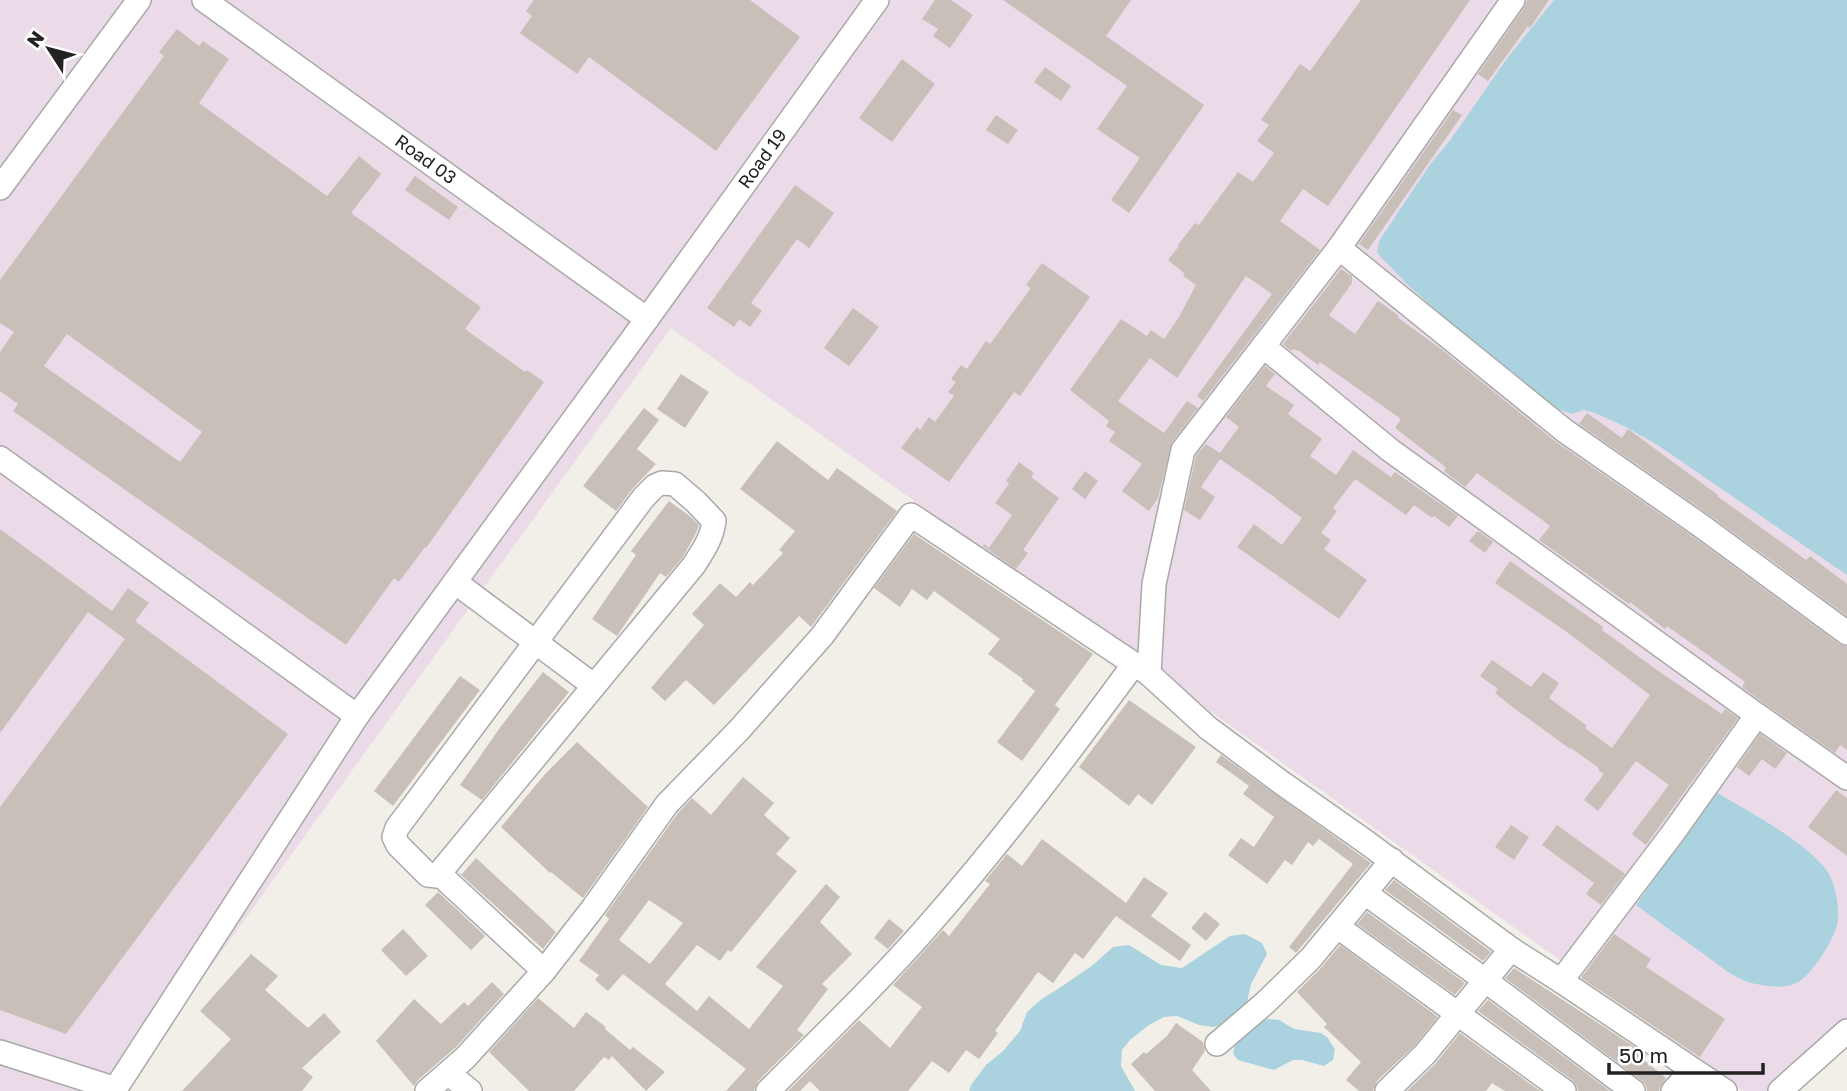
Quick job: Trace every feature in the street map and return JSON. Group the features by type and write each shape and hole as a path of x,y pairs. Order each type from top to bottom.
{"street":[{"path":"0,188 139,0"},
{"name":"Road 03","path":"204,0 647,319"},
{"name":"Road 19","path":"115,1090 356,716 877,0"},
{"path":"768,1091 927,928 1142,669 1154,584 1183,450 1339,248 1513,0"},
{"path":"1339,248 1564,431 1700,524 1847,633"},
{"path":"1263,346 1390,450 1847,778"},
{"path":"0,458 356,716"},
{"path":"662,483 675,484 714,522 713,532 694,565 437,876 428,875 398,845 394,837 397,828 535,642 655,486 662,483"},
{"path":"428,1091 465,1058 544,971 667,804 739,730 822,636 911,515 1142,669 1208,728 1511,949 1725,1091"},
{"path":"455,582 593,685"},
{"path":"1562,981 1674,833 1757,715"},
{"path":"1217,1044 1275,994 1311,958 1392,860"},
{"path":"447,881 544,971"},
{"path":"1365,893 1633,1091"},
{"path":"1338,927 1564,1091"},
{"path":"1387,1091 1425,1054 1511,949"},
{"path":"1780,1091 1847,1031"},
{"path":"0,1052 115,1090"},
{"path":"448,1073 470,1091"},
{"path":"1673,1091 1688,1074 1702,1091"}],"shaded area":[{"path":"0,0 1847,0 1847,1041 1793,1091 1744,1091 671,328 121,1091 0,1091"}],"water":[{"path":"1554,0 1847,0 1847,575 1659,446 1626,427 1584,410 1572,414 1552,407 1472,343 1377,253 1379,241 1429,166 1508,57"},
{"path":"1716,792 1802,847 1825,868 1832,880 1838,911 1835,932 1814,967 1794,984 1767,986 1738,978 1636,905"},
{"path":"1245,934 1262,943 1267,954 1240,1013 1228,1024 1213,1027 1199,1025 1177,1016 1164,1017 1149,1025 1122,1050 1121,1066 1135,1091 969,1091 986,1065 1003,1051 1020,1031 1027,1012 1043,998 1093,965 1113,947 1129,945 1161,965 1182,968 1230,936"},
{"path":"1279,1020 1294,1029 1321,1033 1335,1049 1333,1060 1324,1066 1293,1060 1274,1070 1238,1060 1233,1054 1236,1040 1258,1021"}],"building":[{"path":"534,0 750,0 800,37 716,151 589,57 577,74 520,33 532,16 526,11"},
{"path":"935,0 951,0 973,15 950,48 933,36 938,29 922,19"},
{"path":"1003,0 1131,0 1106,36 1204,105 1129,213 1111,200 1140,158 1097,129 1127,86"},
{"path":"1361,0 1470,0 1328,206 1303,189 1280,221 1320,250 1203,401 1197,396 1272,294 1246,276 1177,378 1150,358 1118,401 1164,433 1187,401 1198,408 1172,442 1158,498 1149,511 1122,491 1142,464 1109,441 1115,432 1106,426 1109,421 1070,390 1121,319 1147,336 1151,330 1164,339 1196,285 1168,260 1195,223 1199,225 1238,172 1253,182 1274,153 1257,141 1269,125 1261,120 1300,64 1310,71"},
{"path":"1527,0 1549,0 1488,81 1478,74"},
{"path":"177,29 199,46 203,41 229,59 199,103 327,196 359,156 381,174 351,213 481,307 465,329 525,372 527,370 544,382 426,548 399,582 394,578 346,645 13,411 18,404 0,391 0,352 14,332 0,323 0,280 164,56 159,52","holes":["67,334 202,432 180,462 44,366"]},
{"path":"902,59 935,84 892,142 859,118"},
{"path":"1045,67 1071,86 1061,101 1034,82"},
{"path":"1453,110 1462,115 1368,250 1359,244"},
{"path":"996,115 1018,130 1008,144 986,130"},
{"path":"415,176 458,207 449,220 405,190"},
{"path":"795,185 834,213 809,248 797,239 751,303 762,311 750,327 739,319 734,327 707,308"},
{"path":"1042,263 1090,297 1020,396 1014,392 949,482 901,448 917,427 920,430 929,417 935,422 954,396 948,392 956,382 951,379 961,365 967,369 986,341 990,344 1031,288 1026,285"},
{"path":"1341,269 1352,276 1352,283 1329,315 1355,334 1378,301 1556,442 1692,536 1839,644 1847,647 1847,750 1840,745 1835,753 1765,704 1742,687 1745,682 1708,655 1667,626 1665,629 1539,540 1550,526 1545,522 1477,473 1465,487 1444,471 1446,468 1443,465 1395,428 1401,419 1320,362 1318,365 1298,350 1291,351 1283,344"},
{"path":"853,308 879,327 849,366 824,348"},
{"path":"1265,366 1275,374 1266,386 1294,405 1288,414 1322,439 1310,456 1336,475 1353,450 1391,477 1395,472 1458,516 1449,527 1414,505 1406,515 1355,479 1333,508 1337,511 1321,533 1331,540 1324,549 1367,580 1339,619 1237,547 1254,524 1282,545 1302,518 1276,498 1220,459 1201,487 1215,497 1200,520 1184,510 1196,456 1206,444 1220,453 1239,427 1226,417"},
{"path":"681,374 709,392 685,428 657,409"},
{"path":"644,408 659,420 637,449 656,464 616,511 583,486"},
{"path":"1587,413 1622,438 1628,429 1806,560 1810,556 1847,584 1847,616 1579,424"},
{"path":"777,441 828,480 837,468 897,511 811,627 799,616 714,705 686,680 665,701 651,688 704,625 692,614 720,583 736,597 750,582 753,585 783,553 779,550 795,531 740,489"},
{"path":"1019,462 1034,473 1031,477 1059,498 1023,550 1028,553 1016,569 983,546 984,544 989,548 1012,515 995,503 1009,484 1006,481"},
{"path":"1085,471 1098,481 1085,499 1072,489"},
{"path":"669,501 699,525 696,533 683,557 666,577 660,573 617,636 592,619 636,555 631,551"},
{"path":"0,529 112,611 128,588 149,603 135,621 288,734 66,1034 0,1010 0,807 125,639 88,612 0,733"},
{"path":"1478,531 1493,542 1485,553 1469,541"},
{"path":"914,534 1093,654 1055,705 1060,709 1022,761 997,742 1035,691 988,654 1000,639 934,591 927,600 912,589 900,607 874,588"},
{"path":"1510,561 1603,627 1602,630 1664,675 1722,714 1725,709 1738,718 1646,845 1632,834 1669,785 1636,761 1598,811 1584,800 1604,774 1599,768 1514,708 1495,693 1498,689 1480,676 1492,660 1531,687 1543,672 1559,683 1549,698 1612,748 1650,695 1567,632 1495,583"},
{"path":"543,672 569,692 482,800 460,785"},
{"path":"460,676 480,690 393,806 374,791"},
{"path":"1129,700 1196,747 1152,805 1138,794 1129,806 1079,767"},
{"path":"1760,734 1787,753 1775,769 1762,759 1749,776 1737,767"},
{"path":"577,742 648,807 583,898 550,873 501,827 546,773"},
{"path":"1221,755 1371,863 1296,953 1289,947 1353,864 1319,839 1313,846 1308,842 1292,865 1285,860 1267,884 1228,855 1241,838 1254,847 1274,817 1243,794 1249,786 1216,762"},
{"path":"743,777 774,803 764,815 790,838 776,854 797,871 731,952 728,950 720,961 697,945 665,984 697,1011 709,996 749,1029 783,986 756,967 826,884 840,897 820,922 852,954 822,984 828,989 797,1030 804,1035 758,1081 754,1091 726,1091 746,1069 623,974 608,991 595,980 599,975 579,961 609,919 605,915 678,813 692,798 711,815","holes":["649,900 683,923 650,964 619,940"]},
{"path":"1836,790 1847,798 1847,856 1808,827"},
{"path":"1511,825 1529,837 1514,860 1495,847"},
{"path":"1557,825 1625,874 1601,905 1586,894 1594,883 1542,845"},
{"path":"1042,839 1126,903 1144,877 1168,893 1151,916 1191,945 1180,961 1116,916 1083,959 1075,953 1053,983 1038,972 995,1031 998,1033 979,1059 966,1050 949,1073 932,1061 908,1091 820,1091 810,1081 800,1091 788,1091 859,1020 890,1048 922,1007 893,985 943,930 949,936 990,884 985,881 1007,854 1022,866"},
{"path":"476,858 556,932 543,949 459,873 462,874"},
{"path":"1394,880 1491,952 1483,961 1385,890"},
{"path":"438,892 485,936 471,950 425,905"},
{"path":"1205,912 1220,924 1206,941 1191,928"},
{"path":"1367,912 1465,983 1455,995 1357,924"},
{"path":"889,919 904,931 888,949 874,938"},
{"path":"403,929 428,956 406,976 381,950"},
{"path":"1614,934 1651,959 1646,967 1725,1019 1700,1057 1581,978"},
{"path":"1340,945 1438,1017 1415,1045 1377,1081 1373,1091 1359,1091 1346,1080 1361,1062 1324,1027 1327,1024 1297,992"},
{"path":"251,954 278,976 265,990 308,1028 324,1013 341,1032 302,1068 313,1077 302,1091 182,1091 231,1039 200,1011"},
{"path":"1514,968 1647,1055 1644,1060 1666,1078 1659,1091 1647,1091 1641,1080 1505,978"},
{"path":"492,982 504,994 455,1048 414,1086 376,1041 414,999 441,1024 464,1002 468,1006"},
{"path":"538,998 574,1028 586,1012 630,1050 633,1047 665,1072 646,1091 612,1056 609,1060 604,1057 574,1091 529,1091 489,1052"},
{"path":"1488,1000 1610,1091 1578,1091 1572,1080 1478,1011"},
{"path":"1176,1023 1203,1042 1205,1051 1192,1070 1211,1091 1155,1091 1131,1064 1167,1036"},
{"path":"1460,1033 1540,1091 1505,1091 1492,1083 1486,1091 1407,1091 1435,1064"}]}
